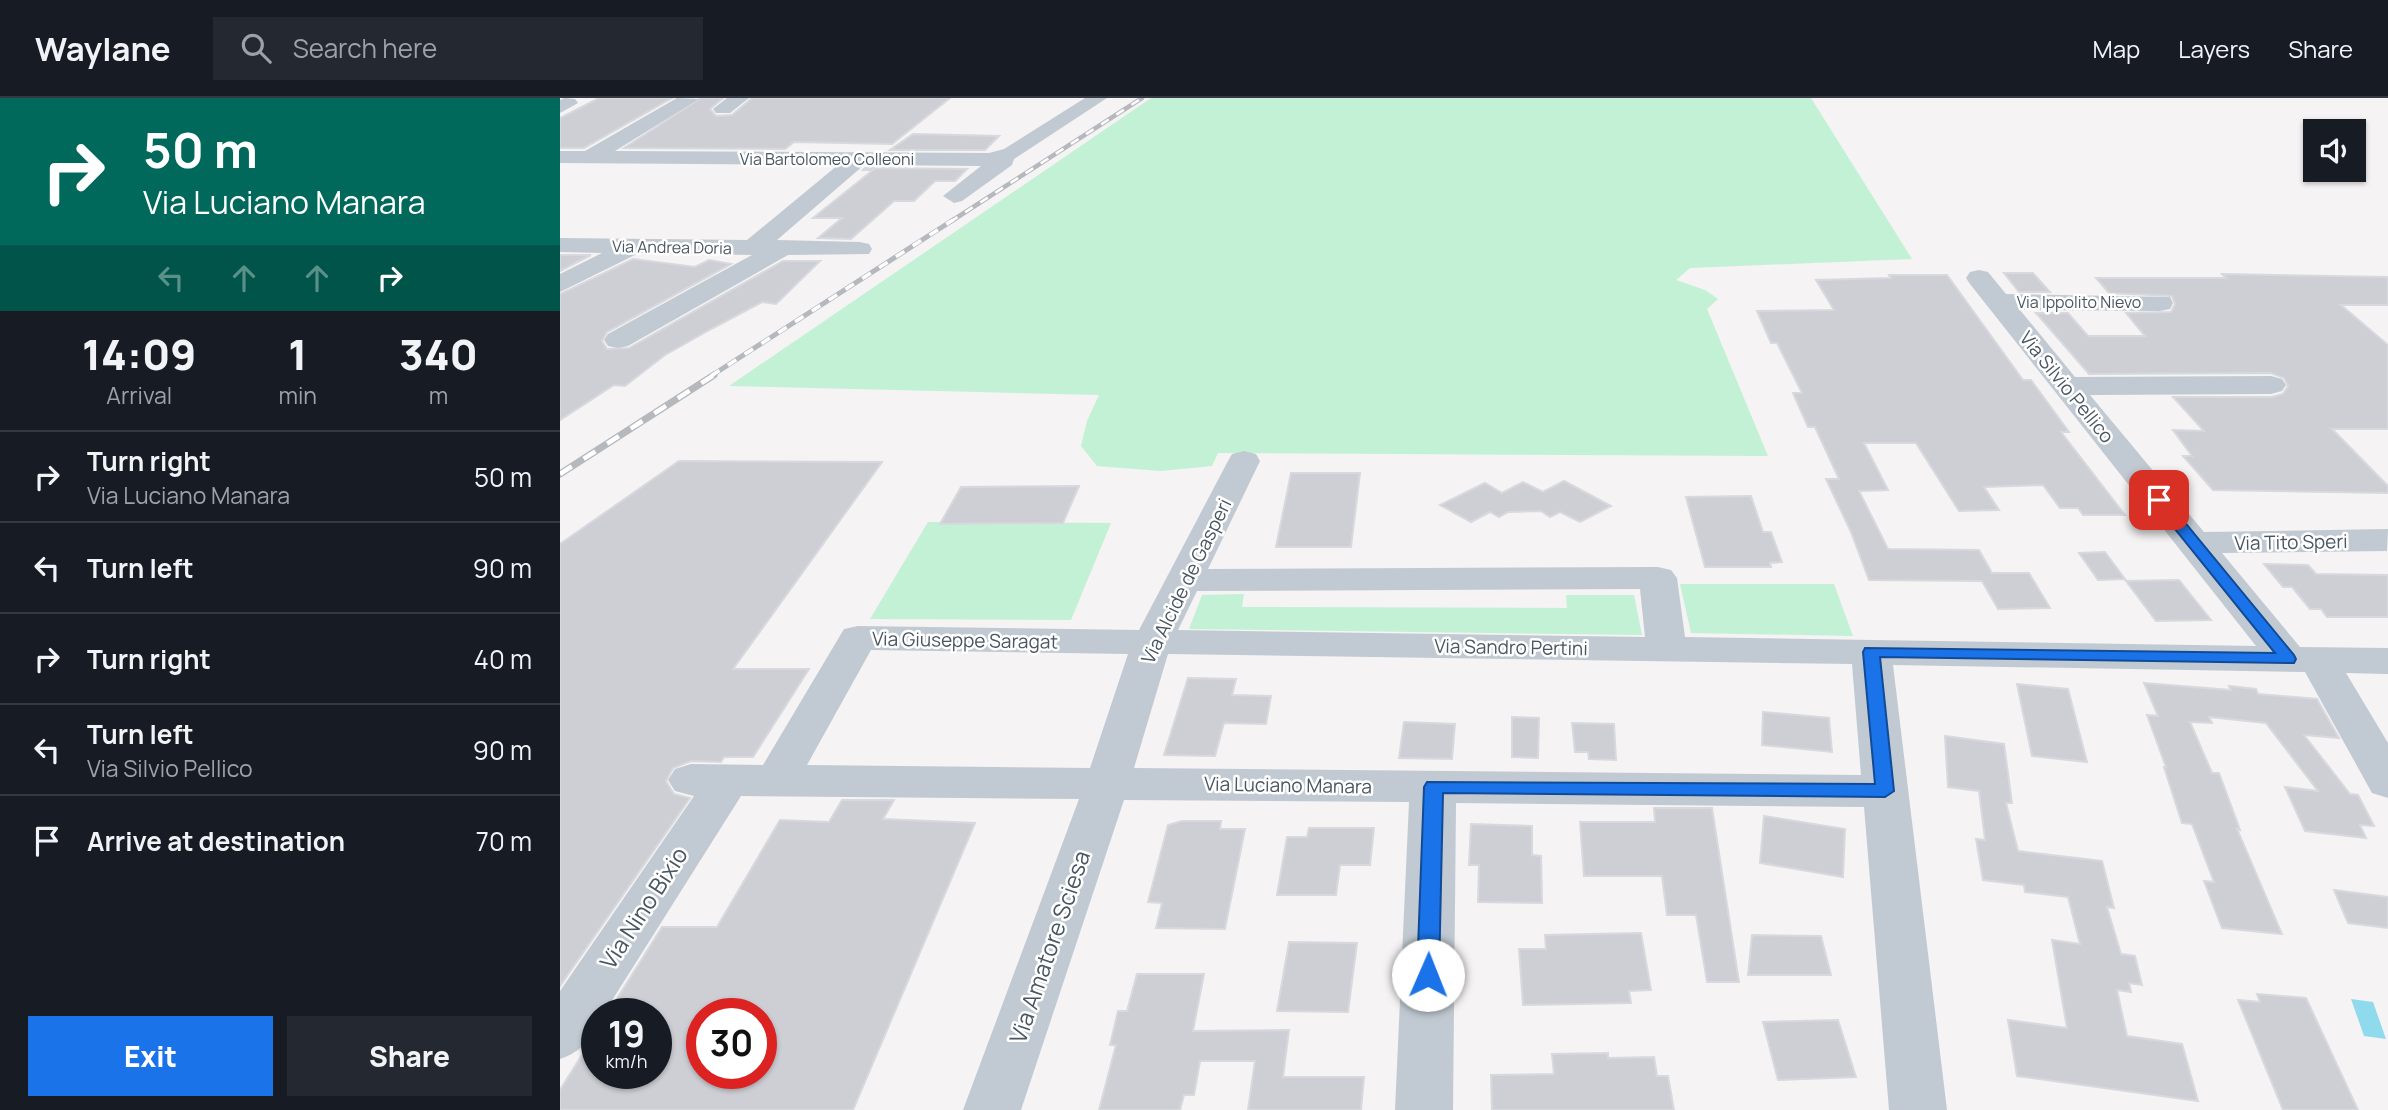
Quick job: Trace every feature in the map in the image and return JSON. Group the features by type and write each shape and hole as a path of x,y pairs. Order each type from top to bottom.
{"street":[{"path":"723,109 740,98"},
{"path":"991,160 1011,153 1098,98"},
{"path":"589,157 689,99"},
{"path":"1041,115 1070,116"},
{"name":"Via Bartolomeo Colleoni","path":"560,157 991,160"},
{"path":"753,248 859,159"},
{"path":"954,196 1004,160 991,160"},
{"name":"Via Andrea Doria","path":"560,245 860,249"},
{"path":"560,284 635,246"},
{"name":"Via Andrea Doria","path":"618,340 783,248"},
{"name":"Via Ippolito Nievo","path":"1988,290 2160,303"},
{"name":"Via Silvio Pellico","path":"1988,290 2194,543 2303,659 2388,782"},
{"path":"2067,386 2270,385"},
{"name":"Via Alcide de Gasperi","path":"1107,784 1152,642 1244,461"},
{"name":"Via Tito Speri","path":"2194,543 2387,540"},
{"path":"1184,580 1658,578 1666,649"},
{"name":"Via Giuseppe Saragat","path":"732,781 858,638 1152,642"},
{"name":"Via Sandro Pertini","path":"1152,642 2388,661"},
{"path":"1871,652 1918,1110"},
{"name":"Via Luciano Manara","path":"732,781 1885,791"},
{"name":"Via Nino Bixio","path":"560,1036 732,781"},
{"name":"Via Amatore Sciesa","path":"992,1110 1107,784"},
{"path":"1424,1110 1433,787"}],"green space":[{"path":"1151,98 1811,98 1912,259 1690,268 1676,280 1705,290 1718,299 1707,309 1768,456 1218,453 1212,466 1160,471 1097,466 1081,446 1087,421 1099,395 729,386"},
{"path":"928,522 1111,523 1071,620 870,619"},
{"path":"1680,584 1834,584 1853,636 1691,633"},
{"path":"1244,594 1242,607 1567,608 1566,595 1634,595 1642,635 1189,629 1202,595"}],"water":[{"path":"2351,999 2373,1002 2386,1039 2364,1036"}],"building":[{"path":"599,98 672,98 584,148 560,148 560,118"},
{"path":"701,98 723,98 710,109 716,116 732,115 752,98 950,98 892,144 794,142 785,149 624,148"},
{"path":"913,134 999,136 985,150 890,150"},
{"path":"967,169 955,181 935,181 914,201 894,201 851,239 818,238 842,218 813,218 873,170 863,170"},
{"path":"560,255 591,255 560,271"},
{"path":"633,259 695,267 709,260 731,264 607,332 602,341 607,349 629,348 783,261 820,261 776,304 762,302 713,328 665,355 625,386 614,385 560,420 560,294"},
{"path":"2004,273 2033,273 2050,292 2019,292"},
{"path":"2222,274 2388,277 2388,305 2341,305 2388,345 2388,429 2332,429 2388,486 2388,493 2213,490 2183,456 2192,456 2173,430 2204,431 2173,397 2272,397 2283,394 2288,386 2284,378 2271,373 2089,374 2036,313 2068,313 2088,336 2145,336 2126,313 2171,312 2175,304 2172,296 2109,293 2096,278 2226,278"},
{"path":"1889,275 1947,275 2023,380 2031,380 2069,432 2061,432 2125,515 2083,515 2078,508 2060,508 2043,485 1984,487 1999,510 1959,511 1916,443 1864,443 1888,490 1859,491 1888,549 1979,550 1992,573 2029,573 2050,608 1998,609 1982,581 1869,580 1851,532 1826,479 1839,479 1815,427 1808,427 1793,393 1802,393 1777,343 1771,343 1757,311 1834,310 1816,280 1891,278"},
{"path":"679,461 882,462 733,669 809,669 753,757 724,757 721,762 691,761 673,768 666,781 674,794 690,798 560,986 560,544"},
{"path":"1291,473 1360,473 1351,547 1276,547"},
{"path":"1564,481 1611,506 1580,522 1560,512 1550,517 1541,511 1508,512 1499,517 1490,512 1471,522 1440,505 1485,483 1502,493 1523,482 1543,492"},
{"path":"1079,486 1063,523 940,524 961,487"},
{"path":"1751,496 1763,532 1771,532 1782,562 1770,563 1771,567 1705,567 1686,497"},
{"path":"2105,552 2125,579 2098,580 2079,553"},
{"path":"2264,564 2308,565 2316,574 2388,575 2388,617 2327,617 2321,609 2310,609 2292,587 2283,587"},
{"path":"2179,580 2211,620 2156,621 2126,581"},
{"path":"1188,678 1236,679 1232,695 1271,696 1266,724 1224,723 1215,756 1164,755"},
{"path":"2144,683 2231,690 2229,686 2256,689 2258,694 2317,699 2339,738 2304,735 2350,794 2358,795 2374,826 2360,825 2366,838 2305,831 2285,787 2318,791 2266,723 2209,717 2212,723 2190,722 2212,773 2219,773 2240,830 2237,829 2282,934 2222,928 2204,881 2214,882 2192,824 2182,823 2147,715 2158,716"},
{"path":"2017,684 2068,689 2087,762 2032,756"},
{"path":"1763,712 1829,718 1832,752 1762,745"},
{"path":"1512,717 1539,718 1538,758 1512,757"},
{"path":"1404,722 1455,724 1452,759 1399,758"},
{"path":"1572,723 1614,724 1616,760 1589,759 1588,752 1575,752"},
{"path":"1945,736 2004,744 2012,803 2006,803 2018,851 2102,861 2114,908 2107,907 2121,954 2135,956 2142,985 2129,983 2131,992 2117,990 2127,1036 2182,1044 2198,1101 2017,1076 2008,1020 2067,1028 2052,940 2080,944 2068,897 2025,892 2024,885 1983,880 1976,839 1985,840 1979,791 1948,787"},
{"path":"842,800 894,800 883,819 975,823 853,1110 560,1110 560,1090 581,1057 581,1089 672,1089 672,998 617,998 662,927 717,927 780,820 829,822"},
{"path":"1654,808 1712,808 1739,982 1707,982 1696,915 1667,915 1662,876 1584,876 1580,822 1655,822"},
{"path":"1764,816 1845,829 1843,877 1760,863"},
{"path":"1182,821 1221,821 1220,829 1245,829 1225,929 1156,928 1162,903 1148,902 1168,825"},
{"path":"1471,824 1532,826 1532,855 1541,856 1542,903 1478,902 1479,865 1469,865"},
{"path":"1309,828 1374,828 1370,865 1340,865 1336,895 1277,895 1287,837 1307,837"},
{"path":"2334,890 2388,897 2388,928 2348,923"},
{"path":"1641,933 1651,990 1629,991 1631,1003 1523,1005 1519,949 1546,949 1545,935"},
{"path":"1752,935 1821,936 1831,975 1748,975"},
{"path":"1289,942 1357,943 1348,1012 1277,1011"},
{"path":"1137,974 1204,974 1193,1031 1289,1030 1283,1077 1364,1077 1361,1110 1248,1110 1255,1061 1200,1061 1194,1095 1184,1095 1180,1110 1099,1110 1116,1045 1110,1045 1118,1011 1127,1011"},
{"path":"2257,994 2306,998 2358,1110 2283,1110 2238,1000 2260,1002"},
{"path":"1838,1020 1856,1077 1778,1080 1763,1022"},
{"path":"1608,1053 1608,1058 1654,1057 1657,1076 1668,1076 1674,1110 1492,1110 1491,1075 1554,1074 1552,1054"}],"railway":[{"path":"950,222 1142,98"},
{"path":"711,376 953,220"},
{"path":"560,474 714,375"}],"route":[{"path":"1428,975 1433,787 1885,791 1871,652 2288,659 2159,500"}]}
